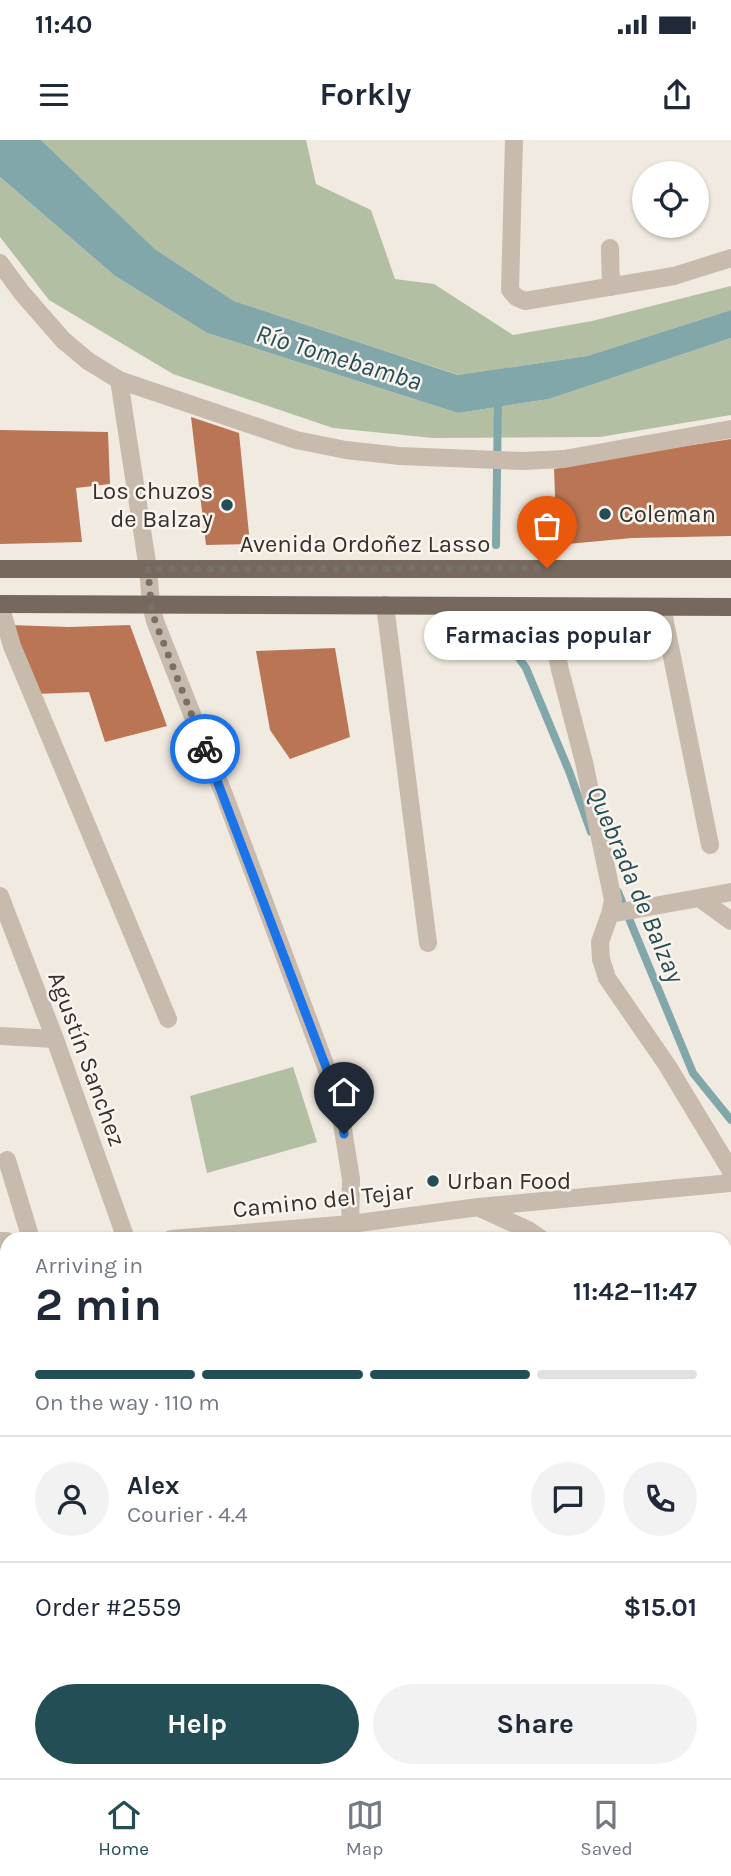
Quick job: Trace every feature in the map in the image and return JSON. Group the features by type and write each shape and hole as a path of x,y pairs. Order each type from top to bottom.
{"main road":[{"name":"Avenida Ordoñez Lasso","path":"0,569 731,569"},
{"path":"0,605 731,607"}],"street":[{"path":"514,140 510,290 520,300 674,276 731,258"},
{"path":"610,248 611,287"},
{"path":"0,263 63,340 88,361 119,380 296,440 346,450 400,456 498,461 564,458 731,429"},
{"path":"119,380 155,621 225,797 326,1067 340,1111 351,1180 350,1231"},
{"path":"0,605 12,646 168,1019"},
{"path":"385,605 428,943"},
{"path":"547,607 584,762 614,909 600,942 607,978 667,1065 731,1171"},
{"path":"662,607 710,845"},
{"path":"614,909 643,908 731,892"},
{"name":"Agustín Sanchez","path":"0,896 55,1039 124,1232"},
{"path":"699,898 731,921"},
{"path":"0,1036 55,1039"},
{"path":"7,1160 30,1232"},
{"name":"Camino del Tejar","path":"328,1232 350,1231 479,1207 731,1183"},
{"path":"479,1207 531,1232"}],"green space":[{"path":"41,140 306,140 316,184 371,210 395,279 434,284 513,335 592,321 731,286 731,310 587,356 459,375 234,301 155,249"},
{"path":"0,177 115,276 207,333 458,413 549,399 731,338 731,415 600,437 433,438 333,428 173,374 49,300 0,237"},
{"path":"293,1067 317,1142 207,1173 190,1096"}],"water":[{"name":"Río Tomebamba","path":"0,140 41,140 155,249 234,301 458,375 587,356 731,310 731,338 549,399 458,413 207,333 115,276 0,177"}],"building":[{"path":"191,417 239,433 250,544 206,545"},
{"path":"0,430 108,432 110,484 76,488 82,542 0,544"},
{"path":"731,439 731,536 632,538 557,545 554,469"},
{"path":"9,625 130,625 167,726 105,742 89,692 35,694"},
{"path":"335,648 350,737 290,759 270,730 256,651"}],"waterway":[{"name":"Quebrada de Balzay","path":"496,545 498,397"},
{"name":"Quebrada de Balzay","path":"518,657 526,668 569,771 591,832"},
{"name":"Quebrada de Balzay","path":"618,892 693,1073 731,1120"}],"way so far":[{"path":"205,749 155,621 148,569 547,568"}],"place":[{"name":"Los chuzos de Balzay","path":"227,505"},
{"name":"Coleman","path":"605,514"},
{"name":"Farmacias popular","path":"547,568"},
{"name":"Urban Food","path":"433,1181"}],"route":[{"path":"205,749 326,1067 340,1111 344,1134"}]}
